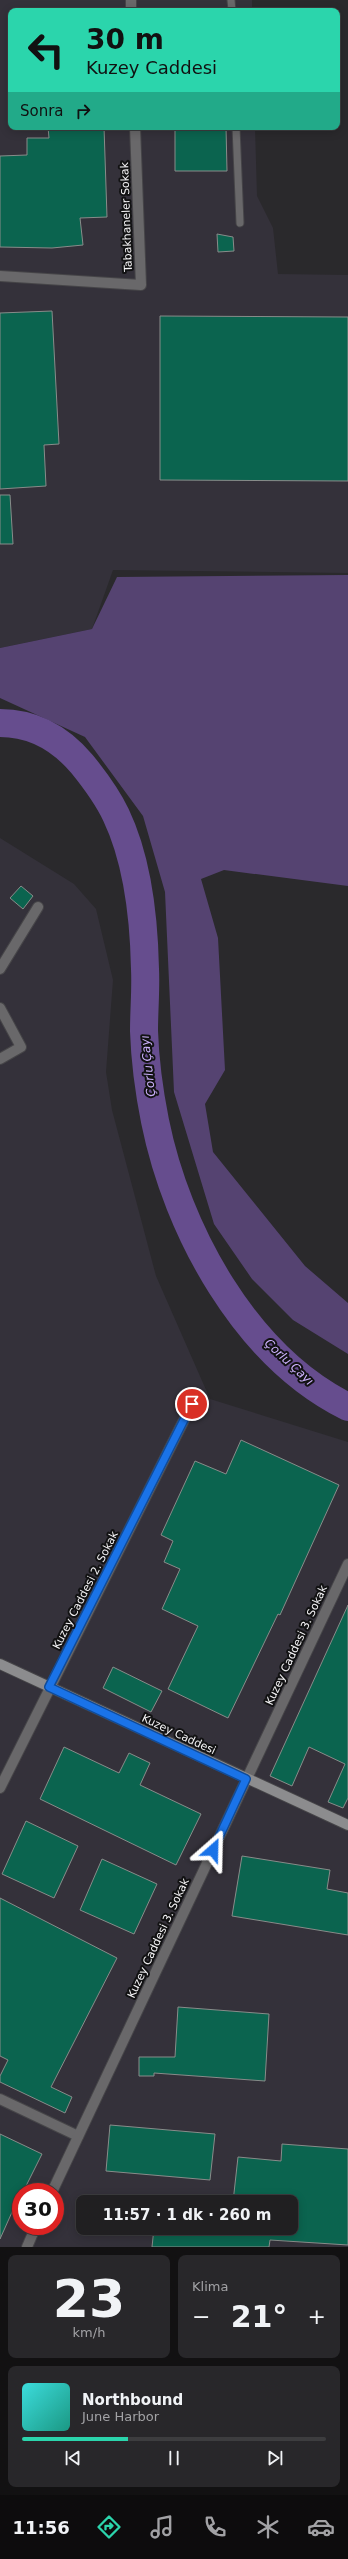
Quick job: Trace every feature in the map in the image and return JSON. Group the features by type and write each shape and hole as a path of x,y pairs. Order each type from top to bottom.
{"street":[{"name":"Tabakhaneler Sokak","path":"0,276 141,285 135,130"},
{"path":"0,969 38,907"},
{"path":"0,1008 21,1047 0,1059"},
{"name":"Kuzey Caddesi 2. Sokak","path":"0,1788 49,1687 192,1404"},
{"name":"Kuzey Caddesi 3. Sokak","path":"56,2183 348,1564"},
{"name":"Kuzey Caddesi","path":"0,1664 348,1825"},
{"path":"0,2099 78,2136"},
{"path":"27,2247 32,2235"}],"lane":[{"path":"236,130 240,223"}],"shaded area":[{"path":"0,0 252,0 252,8 8,8 8,130 255,130 257,196 273,228 278,274 348,275 348,573 113,570 92,629 0,648"},
{"path":"348,575 348,886 224,870 201,879 218,938 225,1070 205,1104 213,1152 305,1266 348,1303 348,1354 293,1320 252,1279 214,1224 174,1092 165,892 143,816 85,737 0,698 0,648 92,629 117,577"},
{"path":"0,838 74,884 96,909 113,980 106,1072 112,1110 156,1276 210,1399 348,1442 348,2247 0,2247"}],"building":[{"path":"48,130 104,130 107,217 80,218 83,245 52,248 0,247 0,156 27,155 27,138 49,138"},
{"path":"175,130 226,130 227,171 175,171"},
{"path":"217,234 233,237 234,251 218,252"},
{"path":"52,311 59,444 44,445 46,486 0,489 0,313"},
{"path":"160,316 348,317 348,481 160,480"},
{"path":"0,495 10,495 13,544 0,544"},
{"path":"21,886 33,896 23,909 10,898"},
{"path":"241,1440 339,1485 280,1615 278,1614 228,1718 168,1689 198,1626 162,1609 180,1569 164,1562 173,1541 161,1535 195,1461 226,1474"},
{"path":"348,1605 348,1798 343,1808 328,1802 345,1764 309,1747 292,1786 270,1776"},
{"path":"113,1667 162,1691 151,1712 103,1688"},
{"path":"64,1747 119,1773 129,1753 150,1763 140,1785 201,1814 176,1865 40,1799"},
{"path":"26,1821 78,1846 54,1898 2,1874"},
{"path":"242,1856 330,1870 327,1889 348,1893 348,1935 232,1916"},
{"path":"102,1859 157,1884 134,1934 80,1910"},
{"path":"0,1898 117,1958 51,2087 72,2097 65,2113 0,2082 0,2076 8,2060 0,2056"},
{"path":"178,2007 269,2014 265,2081 154,2073 154,2076 139,2076 139,2057 175,2057"},
{"path":"110,2125 215,2134 210,2180 106,2171"},
{"path":"0,2134 42,2154 28,2183 12,2183 12,2212 0,2239"},
{"path":"282,2144 348,2149 348,2245 270,2240 269,2247 152,2247 153,2235 298,2235 298,2195 234,2195 238,2157 281,2161"}],"waterway":[{"name":"Çorlu Çayı","path":"0,723 35,729 46,734 65,747 92,776 116,815 130,851 135,871 141,910 145,984 145,1054 151,1098 165,1162 180,1204 199,1246 221,1286 247,1323 277,1356 311,1385 348,1407"}],"route":[{"path":"192,1404 49,1687 246,1779 213,1850"}]}
